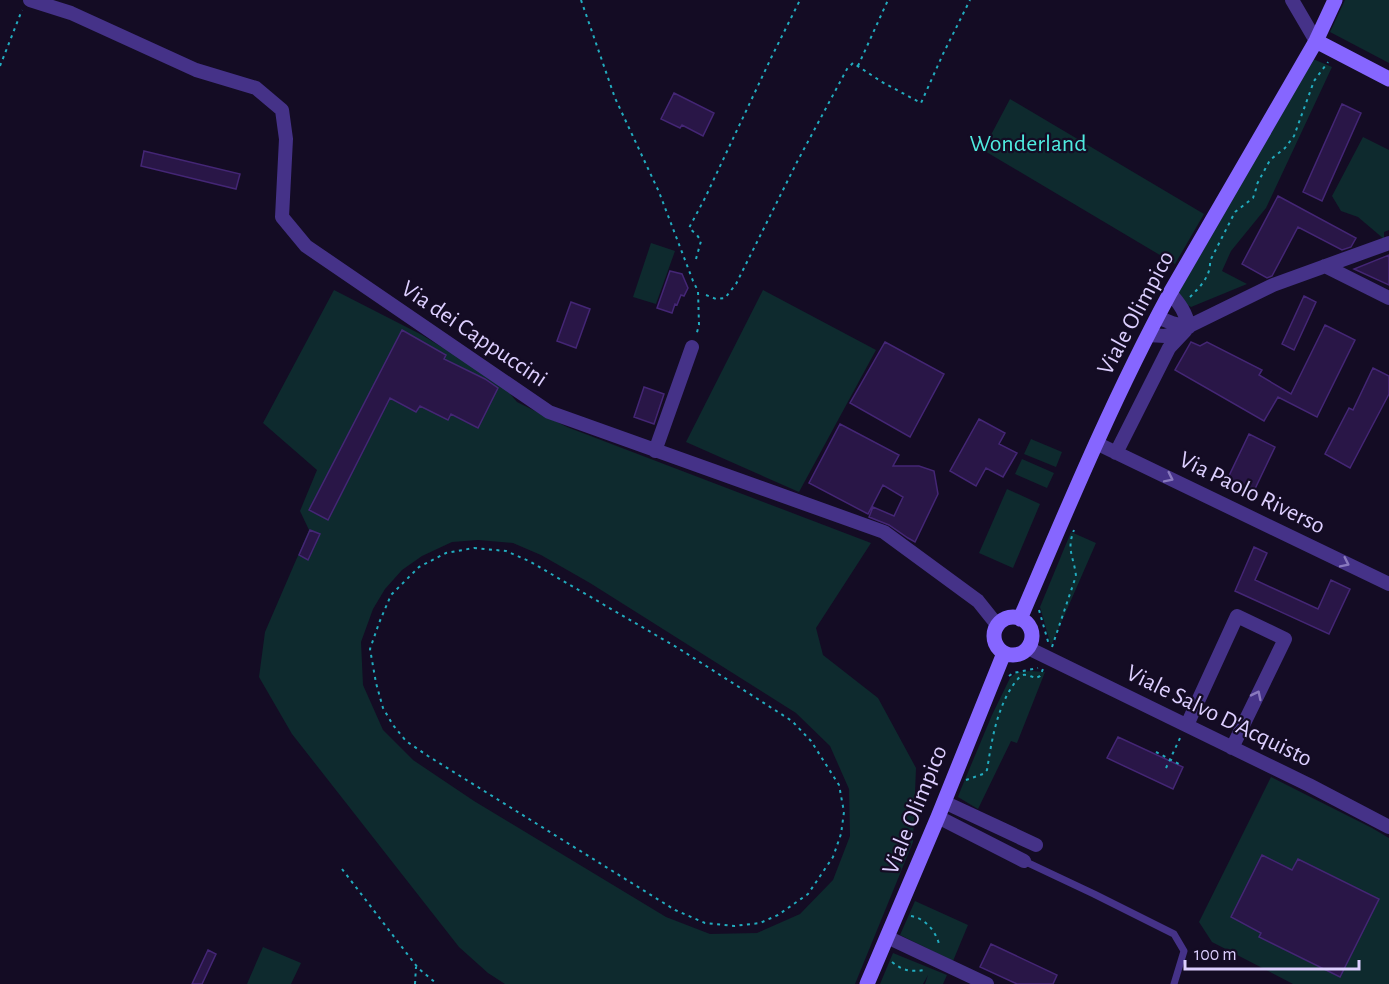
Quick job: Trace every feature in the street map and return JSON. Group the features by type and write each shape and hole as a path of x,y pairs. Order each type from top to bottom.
{"main road":[{"name":"Viale Olimpico","path":"1020,619 1096,443 1148,335 1316,41 1335,0"},
{"path":"1316,41 1389,79"},
{"path":"1008,618 1020,619 1025,622 1031,632 1032,637 1028,648 1017,655 1010,655 999,650 994,638 998,626 1008,618"},
{"name":"Viale Olimpico","path":"867,984 1005,653"}],"street":[{"path":"1292,0 1316,41"},
{"name":"Via dei Cappuccini","path":"27,1 71,13 196,70 256,88 282,110 286,139 282,217 306,246 549,412 884,532 978,601 998,626"},
{"path":"1148,335 1165,336 1175,333 1256,299 1273,285 1389,243"},
{"path":"1325,266 1389,298"},
{"path":"1170,293 1181,306 1189,327"},
{"path":"1160,312 1176,313 1189,327"},
{"path":"1116,453 1169,348 1189,327"},
{"path":"655,451 692,347"},
{"name":"Via Paolo Riverso","path":"1096,443 1389,584"},
{"path":"1186,725 1237,616 1285,639 1232,748"},
{"name":"Viale Salvo D'Acquisto","path":"1028,648 1309,785 1389,827"},
{"path":"944,802 1036,845"},
{"path":"938,817 1024,861"},
{"path":"887,937 987,984"}],"lane":[{"path":"1024,861 1174,934 1184,951 1174,984"}],"path":[{"path":"581,0 615,99 659,192 698,291 699,325 692,347"},
{"path":"696,259 700,241 689,228 800,0"},
{"path":"858,66 888,0"},
{"path":"706,295 716,299 725,298 736,284 847,69 853,63 882,82 921,102 970,0"},
{"path":"0,66 27,1"},
{"path":"1068,533 1072,523"},
{"path":"474,548 506,551 530,561 678,648 792,722 811,741 839,785 844,812 841,834 833,857 808,894 778,915 760,923 734,926 705,924 675,910 406,741 383,708 370,649 391,595 419,567 446,553 474,548"},
{"path":"1008,677 1013,673 1041,667 1046,657 1049,643 1038,606"},
{"path":"1166,768 1186,725"},
{"path":"1156,752 1179,764"},
{"path":"962,783 966,773"},
{"path":"342,869 416,964 437,984"},
{"path":"415,984 416,964"}],"green space":[{"path":"1345,0 1389,0 1389,63 1330,32"},
{"path":"1313,59 1332,67 1266,208 1231,251 1222,271 1247,284 1191,307 1183,302 1179,292"},
{"name":"Wonderland","path":"1010,99 1204,214 1175,264 983,150"},
{"path":"1363,137 1389,150 1389,230 1384,232 1384,239 1358,217 1341,211 1332,196"},
{"path":"651,243 675,251 656,304 633,297"},
{"path":"334,290 422,335 502,384 517,402 567,427 871,543 816,628 823,655 878,698 916,768 913,842 855,984 505,984 488,973 459,947 292,734 259,677 265,632 309,530 300,511 317,470 263,423","holes":["478,540 513,543 541,555 590,583 796,713 830,746 849,789 850,836 833,880 800,914 757,933 710,934 666,917 474,801 413,760 383,730 363,685 361,642 373,609 385,589 402,570 422,556 452,542"]},
{"path":"763,290 876,350 799,492 686,442"},
{"path":"1031,439 1062,452 1056,467 1024,454"},
{"path":"1022,459 1054,473 1047,488 1015,474"},
{"path":"1007,489 1040,504 1013,568 979,553"},
{"path":"1071,532 1096,543 1051,646 1040,607"},
{"path":"1017,672 1045,672 1017,743 1011,741 978,809 958,797 961,789 1010,678"},
{"path":"1271,777 1389,838 1389,984 1293,984 1212,942 1199,922"},
{"path":"915,901 968,925 953,961 900,935"},
{"path":"263,947 301,963 291,984 247,984"},
{"path":"893,953 947,975 943,984 925,984 928,975 923,984 880,984"}],"building":[{"path":"674,93 714,113 703,136 682,125 680,128 661,119"},
{"path":"1342,104 1361,113 1322,201 1303,192"},
{"path":"144,151 240,174 236,189 141,166"},
{"path":"1278,196 1356,238 1351,247 1342,250 1298,227 1272,276 1267,278 1242,264"},
{"path":"1389,255 1389,285 1354,269"},
{"path":"670,271 682,274 688,288 684,296 681,295 677,305 675,304 672,313 657,308"},
{"path":"1304,296 1316,302 1294,350 1282,344"},
{"path":"571,302 590,309 576,348 557,341"},
{"path":"1325,325 1355,340 1317,417 1278,397 1264,421 1175,370 1191,342 1200,346 1207,342 1262,370 1259,375 1291,394"},
{"path":"402,330 446,355 444,359 498,388 478,428 451,414 448,420 420,406 416,412 390,398 328,520 309,510"},
{"path":"885,342 944,374 910,437 850,403"},
{"path":"1373,368 1389,376 1389,394 1350,468 1325,454 1349,408 1353,410"},
{"path":"644,387 664,394 654,424 634,417"},
{"path":"979,419 1005,433 999,444 1017,453 1003,477 986,468 976,486 950,471"},
{"path":"840,424 899,455 893,466 919,466 934,471 938,494 915,542 889,525 869,517 873,507 894,516 903,497 883,485 868,514 809,483"},
{"path":"1249,434 1275,447 1253,493 1227,480"},
{"path":"310,530 320,534 308,560 299,555"},
{"path":"1254,547 1267,553 1255,580 1318,609 1331,580 1350,589 1329,634 1235,591"},
{"path":"1118,737 1183,767 1173,789 1107,758"},
{"path":"1262,855 1292,870 1298,859 1379,899 1340,977 1259,937 1261,933 1231,917"},
{"path":"991,944 1057,975 1053,984 1017,984 980,967"},
{"path":"208,950 216,954 202,984 192,984"}]}
